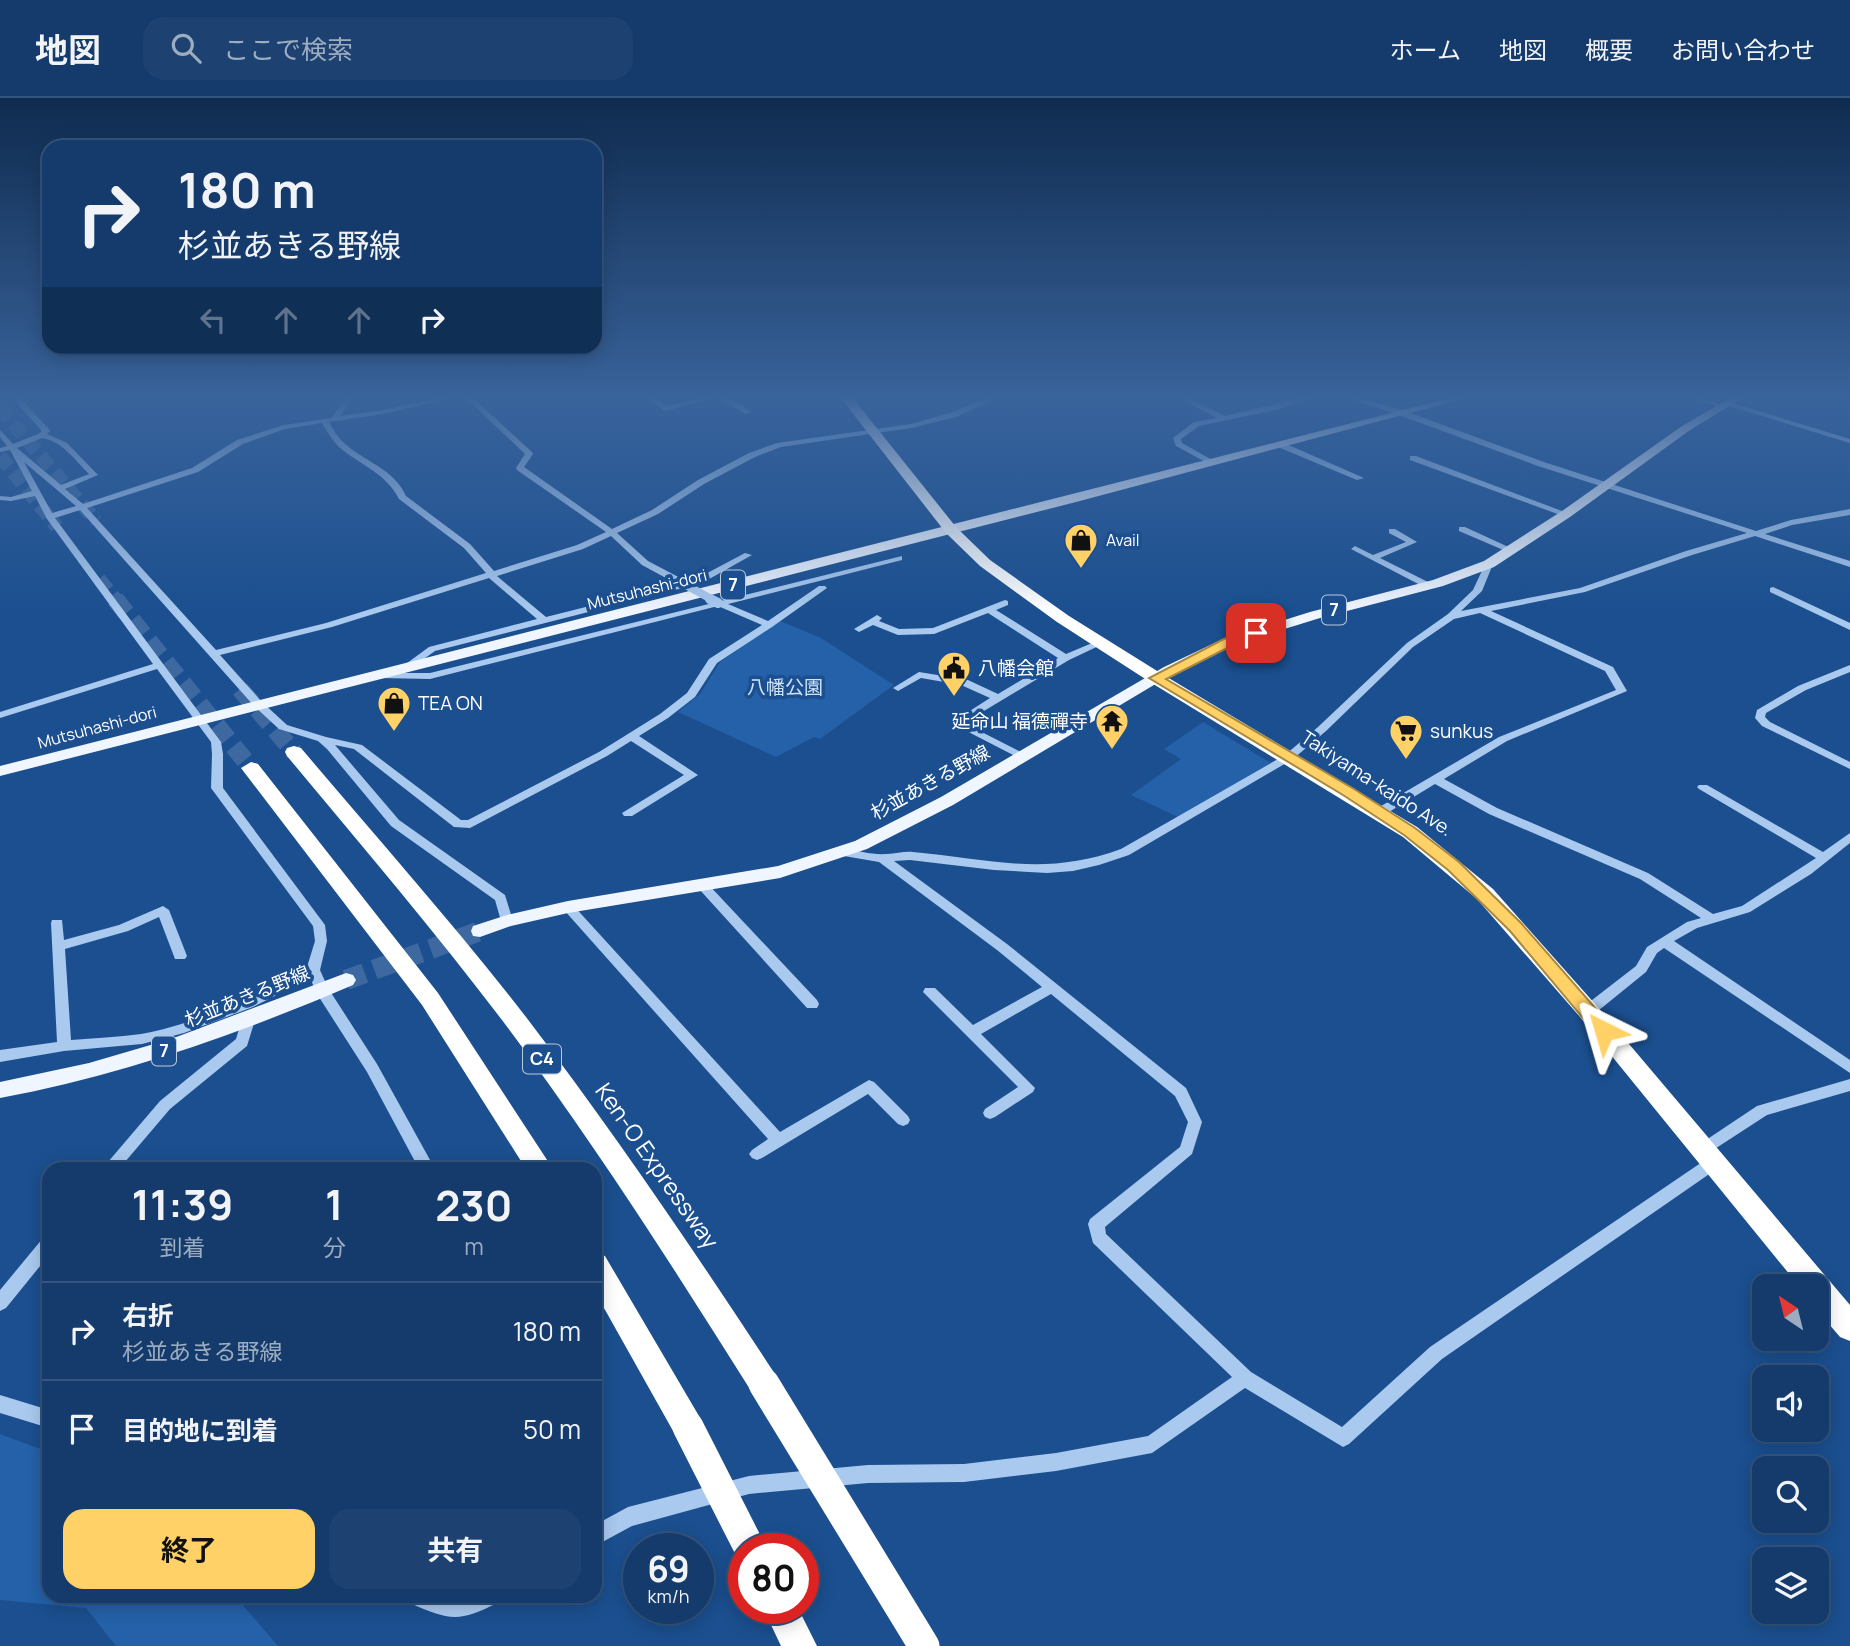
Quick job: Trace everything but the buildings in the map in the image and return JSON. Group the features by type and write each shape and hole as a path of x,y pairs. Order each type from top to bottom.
{"highway":[{"name":"Takiyama-kaido Ave.","path":"903,469 951,530 985,563 1100,643 1380,812 1443,857 1485,894 1588,1011 1805,1274"},
{"name":"Ken-O Expressway","path":"295,752 478,973 525,1035 689,1268 764,1384 924,1646"},
{"path":"251,768 430,999 535,1162"},
{"path":"602,1277 688,1427 742,1533"},
{"name":"Takiyama-kaido Ave.","path":"1829,1302 1850,1326"},
{"path":"788,1624 799,1646"}],"main road":[{"name":"Mutsuhashi-dori","path":"0,771 1187,469"},
{"name":"杉並あきる野線","path":"480,932 507,921 569,907 703,886 804,866 844,852 911,820 1156,678 1232,640 1315,615 1429,586 1489,564 1629,469"},
{"name":"杉並あきる野線","path":"0,1090 60,1080 188,1044 346,980"}],"street":[{"path":"24,469 50,517 216,742 219,750 215,774 217,788 318,925 321,941 313,970 322,990 372,1068 424,1162"},
{"path":"37,469 83,508 258,705 284,727 358,747 458,824 470,824 632,737 691,695 713,661 822,588"},
{"path":"59,488 94,475 88,469"},
{"path":"50,517 196,469"},
{"path":"378,469 393,480 402,497 472,550 492,573 544,620"},
{"path":"523,469 612,534 645,563 718,603 769,625"},
{"path":"214,654 329,625 492,573 541,561 612,534 727,469"},
{"path":"1339,469 1360,478"},
{"path":"1444,469 1566,514"},
{"path":"1562,469 1850,564"},
{"path":"0,498 11,499 36,493"},
{"path":"1451,616 1583,590 1689,553 1791,523 1850,512"},
{"path":"1462,529 1511,550"},
{"path":"1372,558 1413,541 1392,531"},
{"path":"1355,549 1429,586"},
{"path":"407,668 432,649 699,580 748,555"},
{"path":"380,675 430,676 899,558"},
{"path":"844,852 882,858 908,855 1018,869 1073,869 1102,862 1125,852 1289,757 1410,645 1451,616 1477,591 1489,564"},
{"path":"1773,590 1850,627"},
{"path":"859,629 876,619 898,632 934,631 1004,603"},
{"path":"988,609 1065,658"},
{"path":"1380,812 1503,739 1622,691 1609,669 1481,610"},
{"path":"1023,757 956,723 1065,658 1100,643"},
{"path":"0,715 159,665"},
{"path":"1850,668 1802,688 1761,712 1760,718 1766,724 1850,766"},
{"path":"898,688 919,675 964,682 996,697"},
{"path":"628,813 692,775 632,737"},
{"path":"322,739 395,824 501,898 507,921"},
{"path":"1435,779 1493,811 1644,876 1710,918"},
{"path":"1703,787 1823,857"},
{"path":"1588,1011 1641,969 1652,950 1664,941 1710,918 1746,909 1807,871 1850,837"},
{"path":"882,858 1002,947 1181,1091 1195,1122 1187,1150 1096,1224 1099,1238 1245,1378 1343,1438 1436,1353 1707,1156 1762,1110 1850,1085"},
{"path":"703,886 812,1003"},
{"path":"569,907 778,1140"},
{"path":"59,946 123,928 163,909 180,956"},
{"path":"57,923 64,1046"},
{"path":"1664,941 1850,1067"},
{"path":"0,1056 64,1046 142,1039 184,1028 248,1003 313,970"},
{"path":"971,1033 1051,988"},
{"path":"930,992 1028,1088 990,1113"},
{"path":"116,1162 165,1105 242,1042 248,1020"},
{"path":"757,1154 869,1086 903,1120"},
{"path":"0,1303 42,1252"},
{"path":"602,1532 628,1517 749,1485 868,1474 964,1473 1056,1462 1153,1444 1245,1378"},
{"path":"0,1404 42,1417"},
{"path":"432,1603 467,1609 478,1603"}],"green space":[{"name":"八幡公園","path":"780,621 821,638 894,685 820,739 814,737 776,757 678,712 700,694 720,662"},
{"path":"1203,722 1271,763 1178,817 1131,795 1181,759 1164,749"},
{"path":"0,1434 42,1449 42,1603 241,1603 278,1646 116,1646 86,1608 0,1600"}],"tunnel":[{"path":"11,469 57,527"},
{"path":"52,469 96,521"},
{"path":"99,579 116,600"},
{"path":"115,599 251,768"},
{"path":"240,689 294,752"},
{"path":"346,980 480,931"}],"place":[{"name":"Avail","path":"1081,570"},
{"name":"八幡会館","path":"954,698"},
{"name":"TEA ON","path":"394,733"},
{"name":"延命山 福德禪寺","path":"1112,751"},
{"name":"sunkus","path":"1406,761"}],"route":[{"path":"1256,633 1228,642 1156,678 1349,792 1410,832 1454,866 1516,927 1604,1031"}]}
